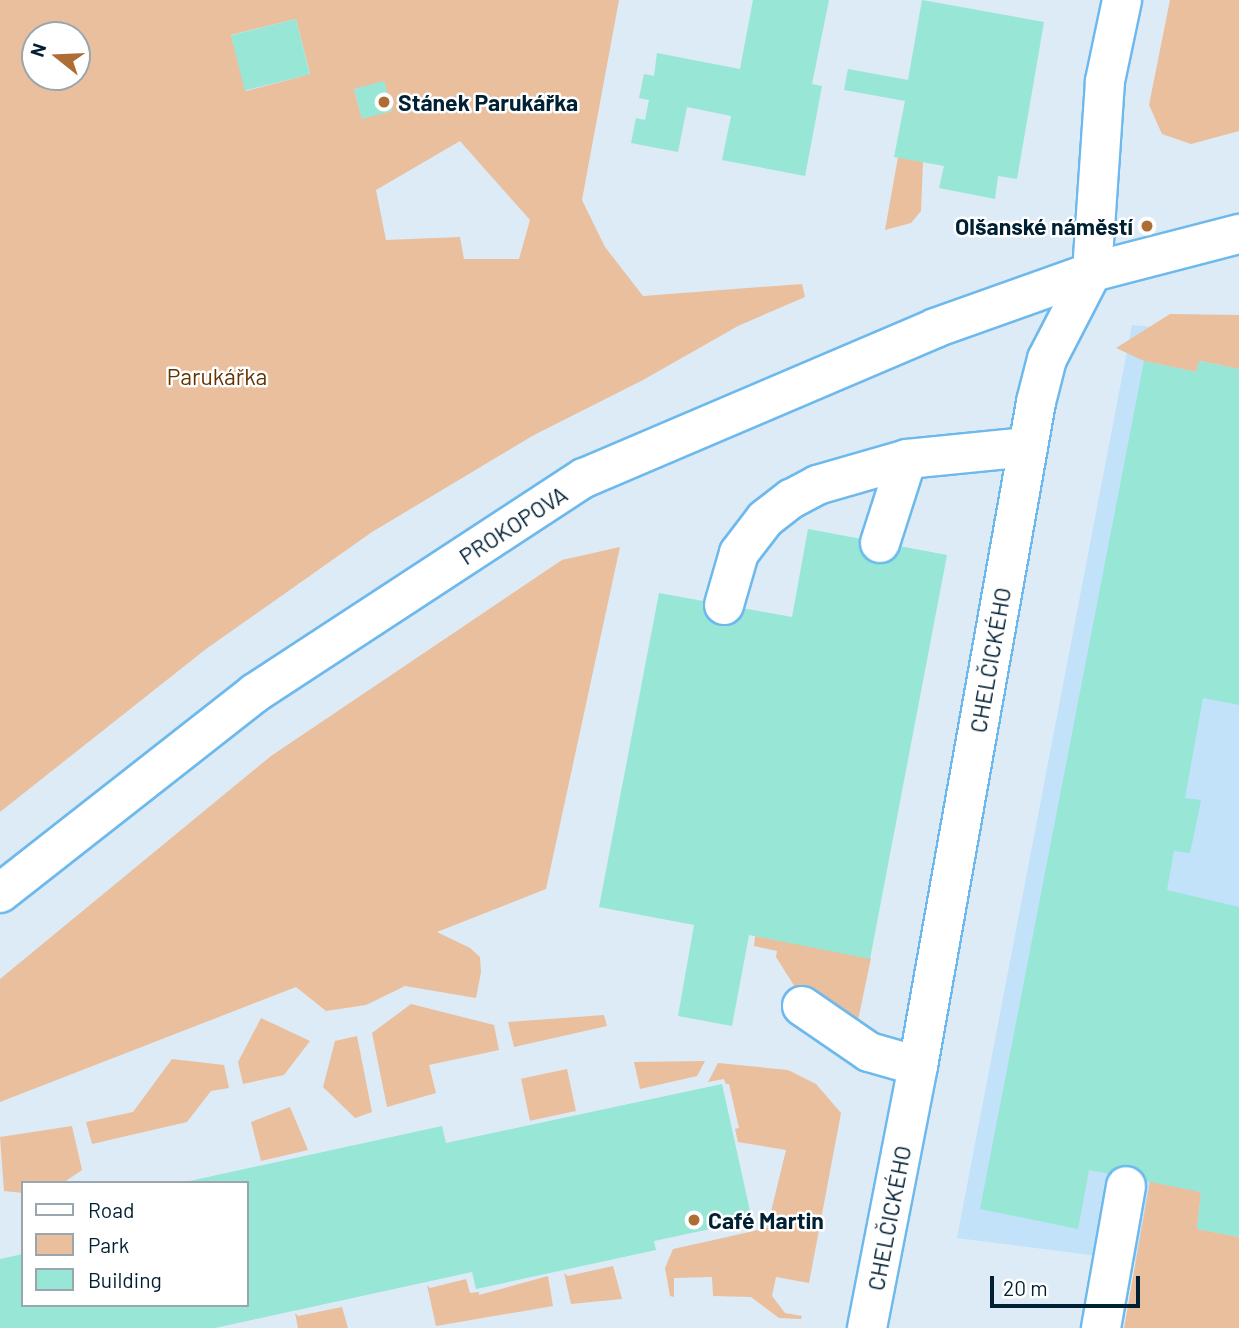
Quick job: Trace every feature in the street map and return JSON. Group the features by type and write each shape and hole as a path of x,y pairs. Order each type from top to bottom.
{"street":[{"name":"CHELČICKÉHO","path":"867,1328 918,1066 1027,447 1047,359 1092,272 1105,81 1122,0"},
{"path":"1092,272 1239,234"},
{"name":"PROKOPOVA","path":"0,893 256,693 584,478 934,328 1092,272"},
{"path":"724,605 739,553 774,513 817,485 908,459 1027,447"},
{"path":"880,543 908,459"},
{"path":"802,1006 869,1052 918,1066"},
{"path":"1101,1328 1126,1186"}],"shaded area":[{"path":"1132,325 1239,336 1239,1274 957,1238"}],"green space":[{"name":"Parukářka","path":"0,0 619,0 582,200 605,247 643,296 802,284 805,297 738,326 643,380 534,435 372,532 206,649 0,812","holes":["296,19 310,74 246,91 231,35","384,82 392,111 362,118 354,89","460,141 530,220 519,259 464,259 460,237 386,240 376,190"]},
{"path":"1170,0 1239,0 1239,131 1191,144 1162,134 1149,105"},
{"path":"898,157 923,162 921,211 911,223 885,230"},
{"path":"1170,314 1239,315 1239,369 1200,361 1196,372 1144,361 1116,348"},
{"path":"620,547 546,889 437,932 470,948 480,957 481,972 476,998 405,986 366,1005 326,1011 296,987 0,1102 0,979 271,756 562,560"},
{"path":"755,936 871,958 857,1025 805,1003 776,957 777,951 754,946"},
{"path":"411,1004 494,1025 499,1050 429,1065 436,1093 387,1107 372,1033"},
{"path":"604,1015 607,1026 514,1047 508,1022"},
{"path":"261,1018 310,1041 284,1075 243,1084 238,1062"},
{"path":"357,1036 372,1112 355,1118 323,1087 335,1041"},
{"path":"172,1059 224,1065 229,1088 211,1091 187,1122 92,1144 86,1122 133,1112"},
{"path":"705,1061 697,1076 640,1089 634,1062"},
{"path":"718,1063 788,1070 816,1084 841,1113 809,1283 776,1277 772,1296 785,1313 802,1316 801,1319 779,1318 751,1297 713,1296 712,1277 674,1278 674,1297 670,1296 665,1268 673,1249 767,1228 786,1150 738,1142 735,1129 739,1128 729,1084 726,1084 724,1079 708,1082"},
{"path":"567,1069 576,1111 530,1121 521,1079"},
{"path":"290,1107 308,1150 261,1161 251,1122"},
{"path":"72,1126 82,1170 66,1181 21,1181 21,1193 4,1191 0,1137"},
{"path":"1150,1181 1201,1192 1197,1229 1239,1237 1239,1328 1124,1328"},
{"path":"613,1266 622,1299 571,1304 564,1273 568,1276"},
{"path":"548,1276 553,1306 436,1326 427,1285 430,1288 466,1279 470,1293 479,1292 479,1295"},
{"path":"342,1307 348,1328 298,1328 295,1313 298,1316"}],"building":[{"path":"753,0 829,0 812,84 822,86 805,176 722,160 731,116 687,107 678,152 631,143 636,118 645,120 649,100 639,98 644,74 654,76 657,53 740,69"},
{"path":"922,0 1044,22 1017,179 998,176 995,199 939,188 944,166 894,157 905,101 844,90 848,69 908,80"},
{"path":"296,19 310,74 245,91 231,35"},
{"path":"384,81 392,111 362,119 354,89"},
{"path":"1144,361 1196,372 1199,361 1239,369 1239,705 1203,698 1185,798 1201,800 1190,853 1174,851 1167,890 1239,907 1239,1237 1197,1229 1201,1192 1089,1170 1078,1229 980,1209"},
{"path":"808,529 947,555 870,959 749,935 732,1026 678,1016 694,925 599,907 659,593 792,617"},
{"path":"722,1084 752,1220 654,1241 656,1250 476,1289 472,1272 215,1328 0,1328 0,1259 21,1254 21,1307 248,1307 248,1181 190,1181 442,1126 446,1143"}],"place":[{"name":"Stánek Parukářka","path":"384,102"},
{"name":"Olšanské náměstí","path":"1147,226"},
{"name":"Café Martin","path":"694,1220"}]}
